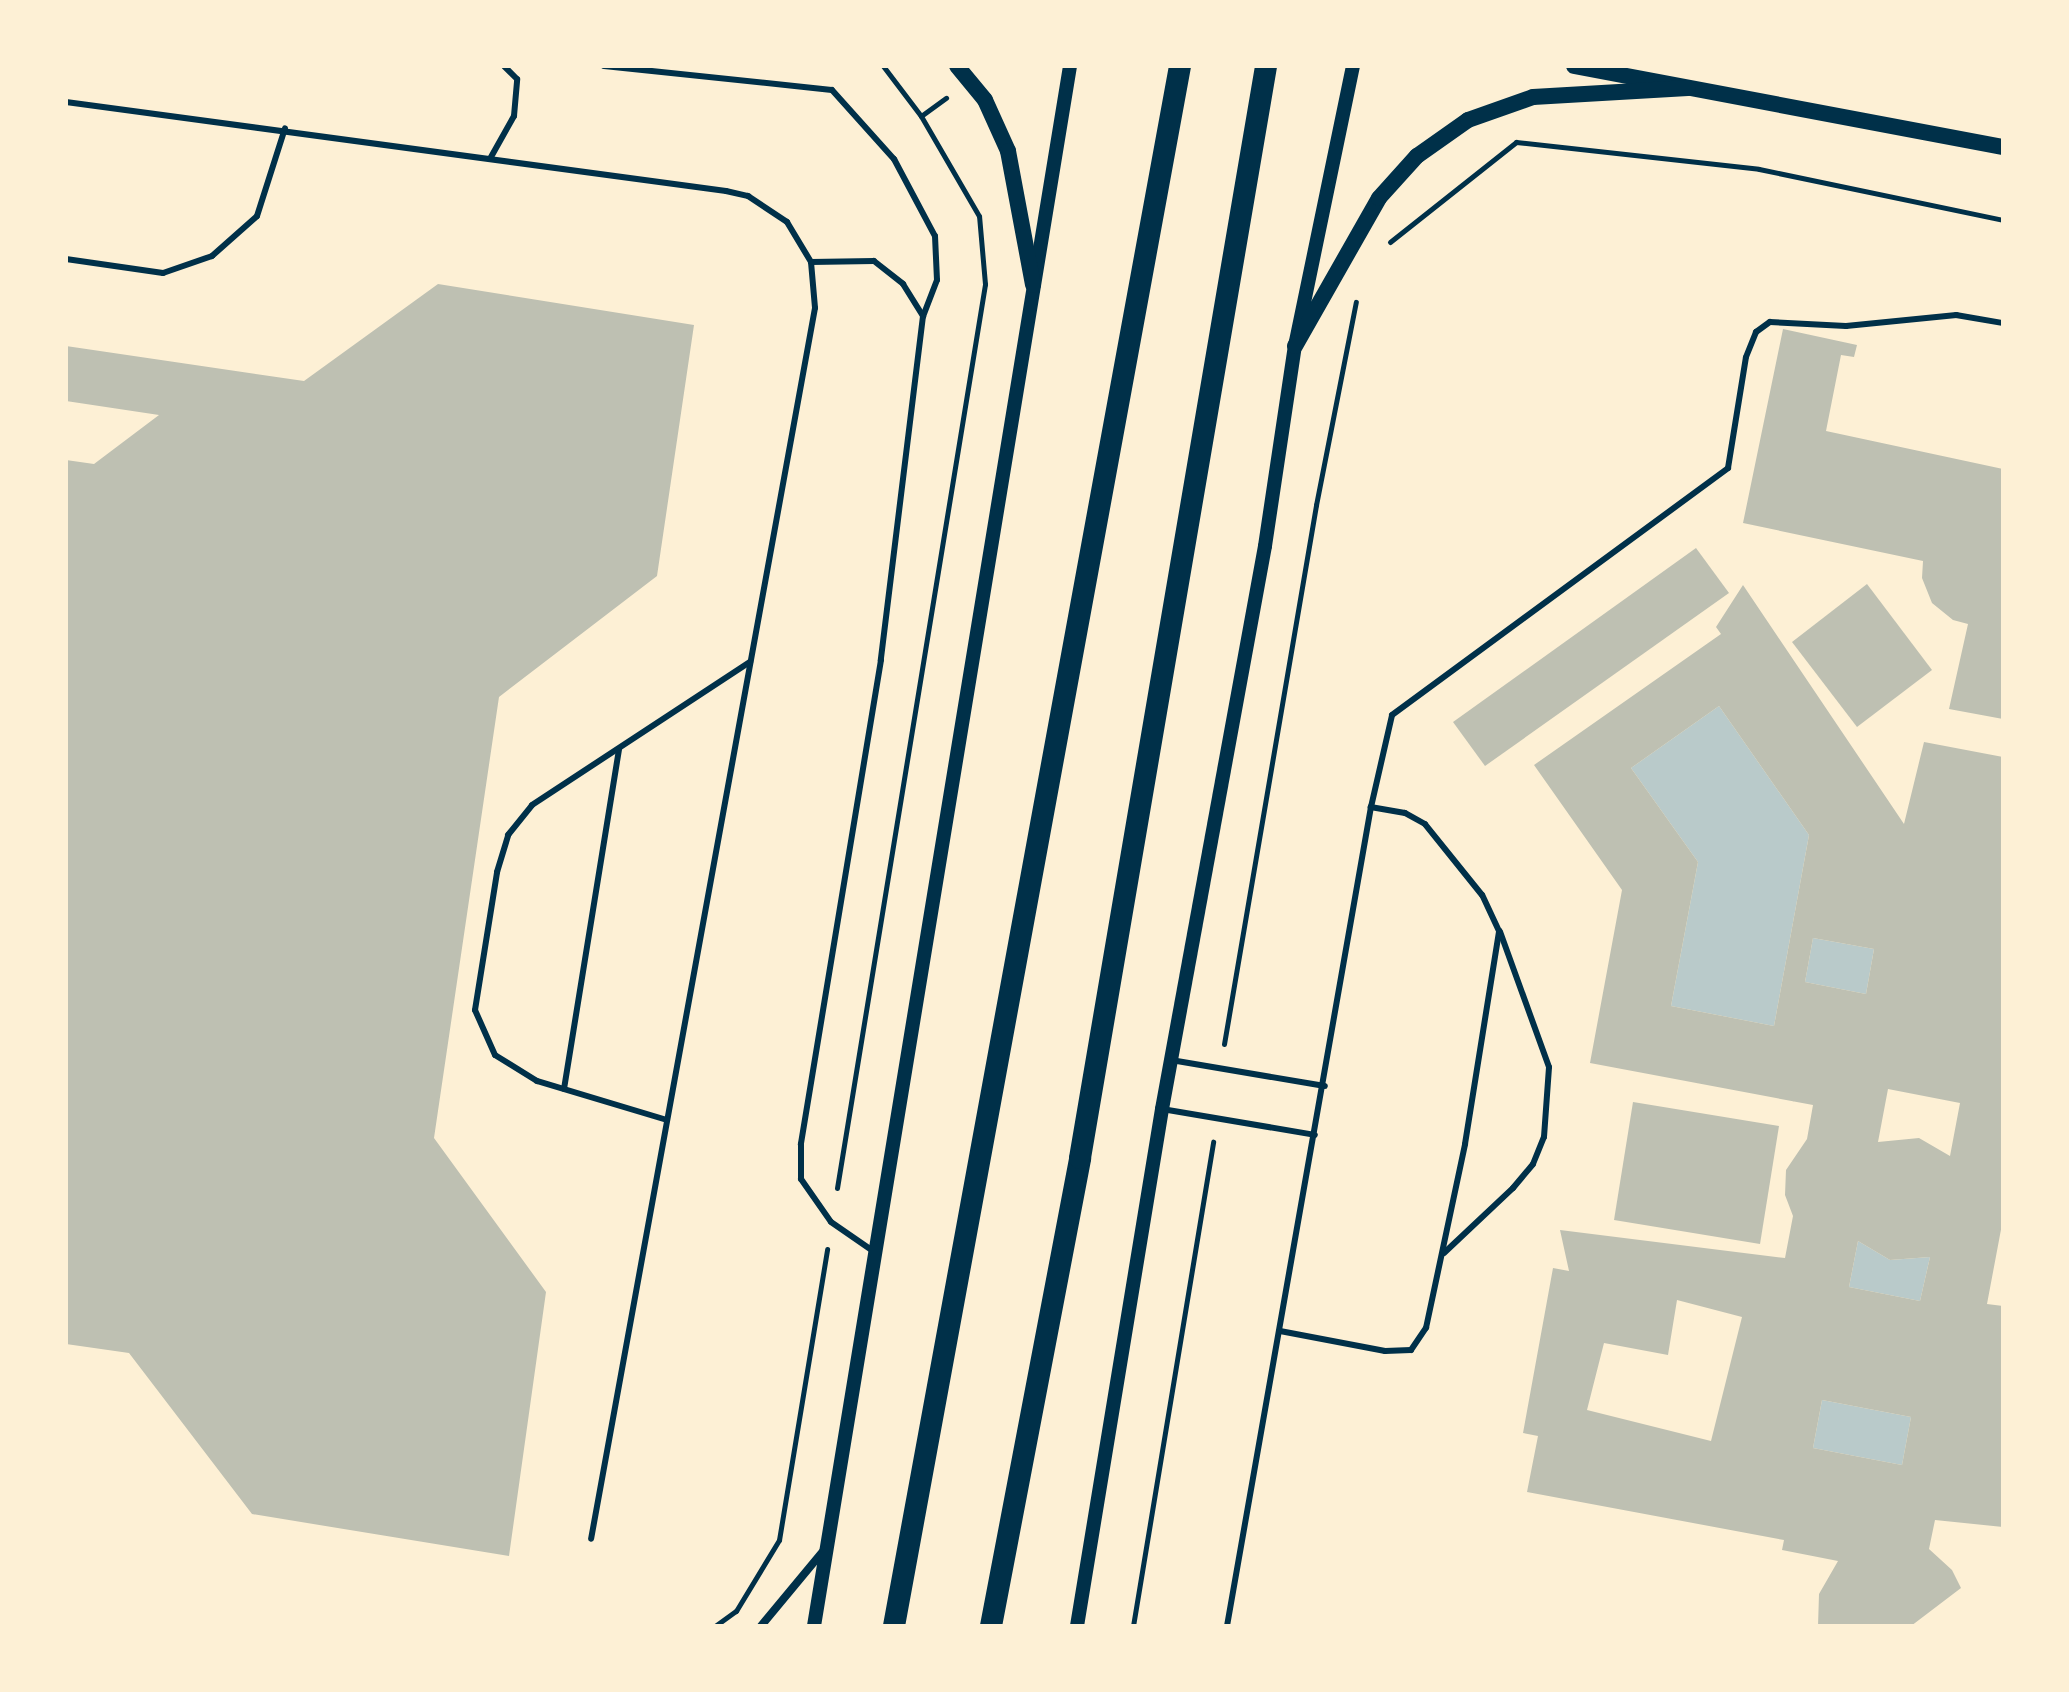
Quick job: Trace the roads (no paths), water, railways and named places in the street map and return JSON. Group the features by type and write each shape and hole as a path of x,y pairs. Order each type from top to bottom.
{"highway":[{"path":"894,1626 1180,66"},
{"path":"991,1626 1080,1158 1266,66"}],"main road":[{"path":"957,66 985,100 1008,151 1033,285"},
{"path":"1574,66 2003,147"},
{"path":"1295,346 1379,198 1417,156 1468,120 1533,97 1688,88"}],"street":[{"path":"814,1626 1070,66"},
{"path":"1077,1626 1162,1109 1265,546 1295,346 1353,66"},
{"path":"761,1626 828,1545"}],"lane":[{"path":"491,157 514,116 517,79 504,66"},
{"path":"604,66 832,90 894,159 935,236 937,280 923,316 881,660 801,1144 801,1179 831,1222 876,1253"},
{"path":"66,102 285,128 748,196 787,222 811,262 815,308 591,1539"},
{"path":"66,259 163,273 212,256 257,216 285,128"},
{"path":"811,262 874,261 903,284 923,316"},
{"path":"1227,1626 1325,1086 1371,807 1392,715 1728,468 1746,357 1756,332 1770,322 1846,326 1956,315 2003,323"},
{"path":"667,1120 514,1071 495,1055 475,1010 477,985 508,835 532,805 750,662"},
{"path":"564,1089 619,748"},
{"path":"1371,807 1405,813 1425,824 1482,895 1499,931 1549,1067 1544,1137 1533,1164 1442,1255"},
{"path":"1280,1331 1385,1351 1411,1350 1426,1328 1442,1255 1499,931"},
{"path":"1171,1060 1325,1086"},
{"path":"1162,1109 1315,1135"}]}
